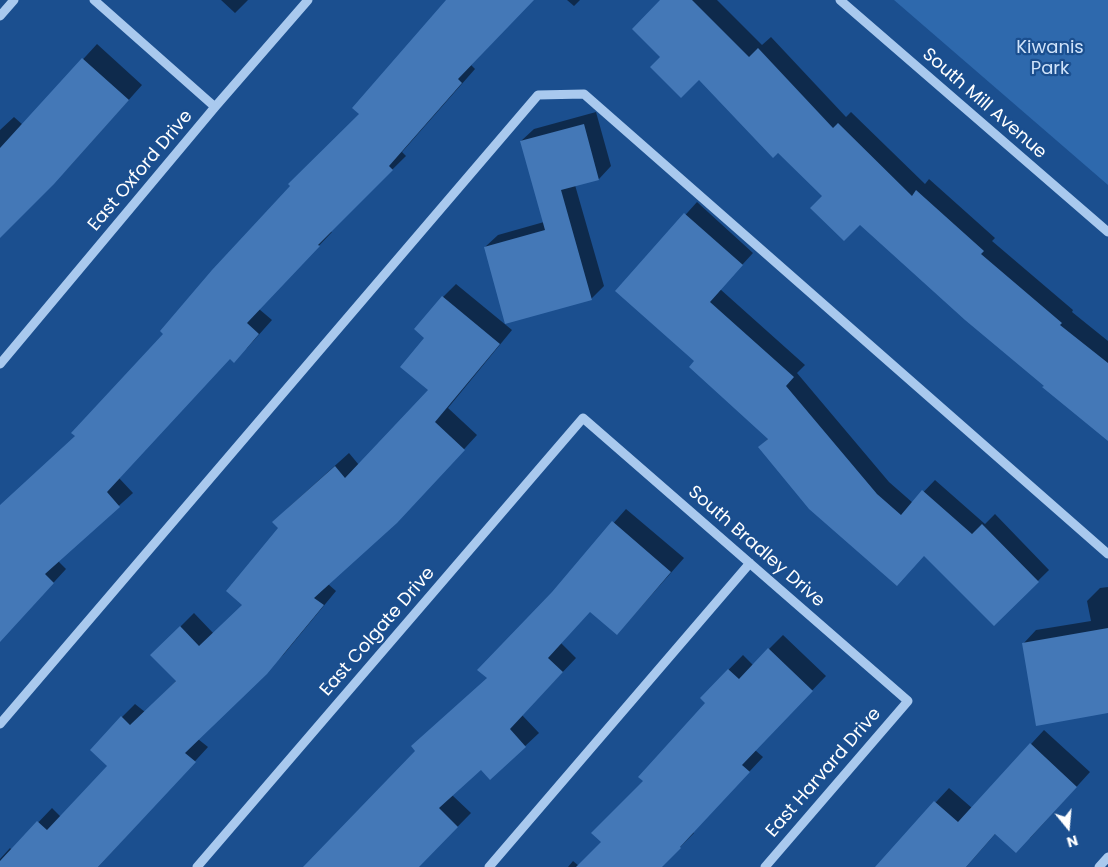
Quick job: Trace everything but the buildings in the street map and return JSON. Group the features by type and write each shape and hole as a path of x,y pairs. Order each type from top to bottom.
{"street":[{"path":"0,16 14,0"},
{"path":"94,0 215,107"},
{"name":"East Oxford Drive","path":"0,364 215,107 308,0"},
{"name":"South Mill Avenue","path":"840,0 1108,232"},
{"path":"0,724 538,95 584,94 1108,554"},
{"name":"South Bradley Drive","path":"583,418 908,701"},
{"name":"East Colgate Drive","path":"197,867 583,418"},
{"path":"489,867 750,563"},
{"name":"East Harvard Drive","path":"765,867 908,701"},
{"path":"1099,867 1108,857"}],"green space":[{"name":"Kiwanis Park","path":"894,0 1108,0 1108,185"}]}
